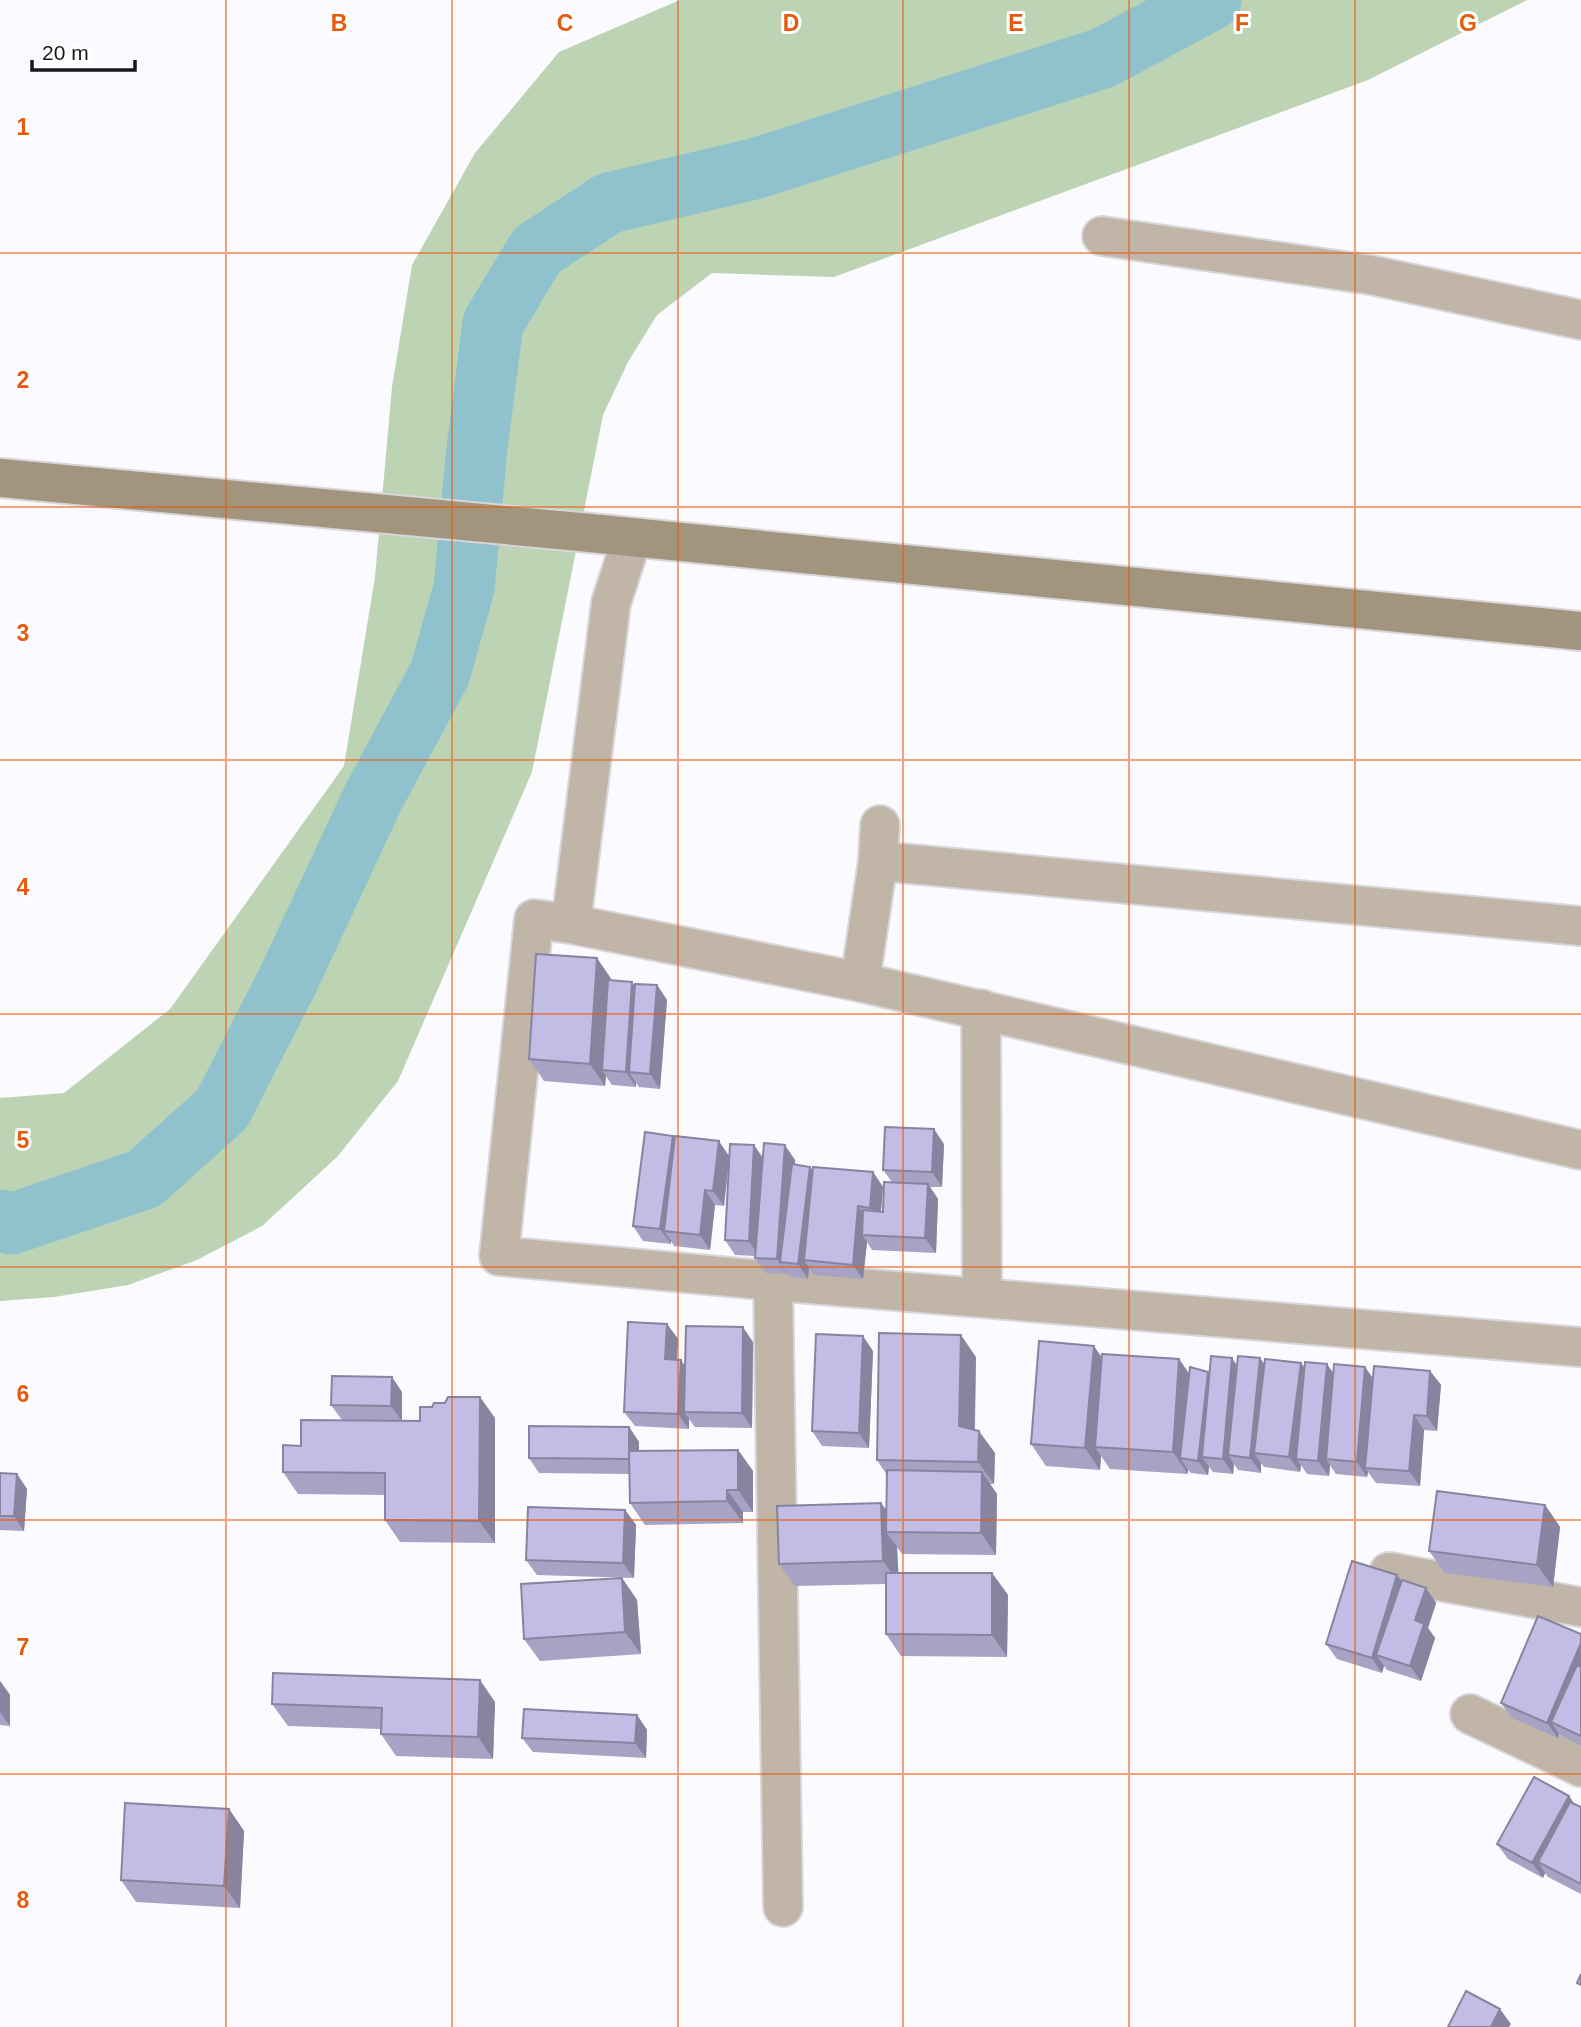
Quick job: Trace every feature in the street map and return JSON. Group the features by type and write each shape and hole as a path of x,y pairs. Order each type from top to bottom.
{"main road":[{"path":"0,478 580,532 1581,631"}],"street":[{"path":"1102,236 1371,275 1581,320"},
{"path":"571,924 611,603 632,538"},
{"path":"860,982 879,843 1581,926"},
{"path":"1581,1150 860,982 571,924 534,919 499,1255 773,1281 1581,1347"},
{"path":"981,1009 982,1297"},
{"path":"773,1281 783,1908"},
{"path":"1389,1572 1581,1606"},
{"path":"1470,1714 1581,1767"}],"green space":[{"path":"680,0 1527,0 1368,80 834,277 712,273 657,315 628,362 603,415 532,772 398,1081 337,1157 262,1226 197,1260 128,1285 54,1297 0,1301 0,1098 64,1093 170,1009 344,766 375,577 392,387 412,265 475,153 559,52"}],"building":[{"path":"536,954 597,958 590,1064 529,1059"},
{"path":"608,980 632,982 626,1072 602,1070"},
{"path":"635,984 657,985 650,1074 629,1072"},
{"path":"885,1127 934,1129 932,1172 883,1170"},
{"path":"645,1132 673,1136 660,1229 633,1226"},
{"path":"675,1136 719,1141 713,1191 705,1190 700,1235 664,1231"},
{"path":"764,1143 785,1145 777,1259 755,1258"},
{"path":"730,1144 754,1145 749,1241 725,1240"},
{"path":"792,1164 810,1167 798,1264 780,1262"},
{"path":"813,1167 873,1172 870,1208 858,1206 853,1265 804,1260"},
{"path":"884,1182 928,1184 925,1238 862,1235 863,1210 883,1212"},
{"path":"628,1322 667,1324 665,1359 681,1360 678,1414 624,1412"},
{"path":"686,1326 743,1327 742,1413 684,1412"},
{"path":"879,1333 961,1335 959,1426 979,1431 978,1462 877,1460"},
{"path":"816,1334 863,1336 859,1433 812,1431"},
{"path":"1039,1341 1094,1346 1085,1448 1031,1444"},
{"path":"1102,1354 1179,1359 1173,1452 1095,1447"},
{"path":"1211,1356 1232,1358 1223,1459 1202,1457"},
{"path":"1238,1356 1260,1358 1250,1458 1228,1455"},
{"path":"1265,1359 1301,1363 1289,1457 1254,1453"},
{"path":"1305,1362 1327,1364 1318,1461 1296,1459"},
{"path":"1334,1364 1365,1367 1357,1462 1326,1459"},
{"path":"1374,1366 1430,1371 1427,1416 1414,1415 1409,1471 1365,1468"},
{"path":"1190,1367 1208,1372 1198,1461 1180,1458"},
{"path":"332,1376 392,1377 391,1406 331,1405"},
{"path":"448,1397 480,1397 479,1521 385,1520 385,1473 283,1472 283,1445 301,1446 301,1420 420,1421 420,1407 445,1403"},
{"path":"529,1426 629,1427 629,1459 529,1458"},
{"path":"738,1450 738,1490 727,1490 727,1501 630,1503 629,1451"},
{"path":"887,1470 982,1472 981,1533 886,1532"},
{"path":"0,1473 17,1474 14,1516 0,1516"},
{"path":"1437,1491 1545,1505 1537,1565 1429,1551"},
{"path":"881,1503 883,1561 779,1564 777,1506"},
{"path":"528,1507 625,1510 623,1563 526,1560"},
{"path":"1352,1561 1397,1575 1372,1658 1326,1644"},
{"path":"886,1573 992,1573 992,1635 886,1634"},
{"path":"622,1578 625,1632 524,1639 521,1584"},
{"path":"1402,1580 1426,1588 1415,1620 1424,1624 1410,1666 1376,1655"},
{"path":"1538,1616 1581,1634 1581,1643 1547,1723 1501,1703"},
{"path":"1577,1665 1581,1667 1581,1736 1551,1722"},
{"path":"273,1673 480,1680 478,1737 381,1734 382,1708 272,1704"},
{"path":"524,1709 637,1715 635,1743 522,1738"},
{"path":"1534,1777 1569,1796 1532,1863 1497,1844"},
{"path":"1570,1802 1581,1807 1581,1884 1538,1862"},
{"path":"125,1803 229,1809 224,1886 121,1880"},
{"path":"1466,1991 1500,2009 1491,2027 1448,2027"}],"waterway":[{"path":"0,1220 11,1224 144,1179 222,1109 289,978 373,798 440,673 464,588 477,448 493,323 537,250 609,203 754,169 1103,58 1211,0"}]}
